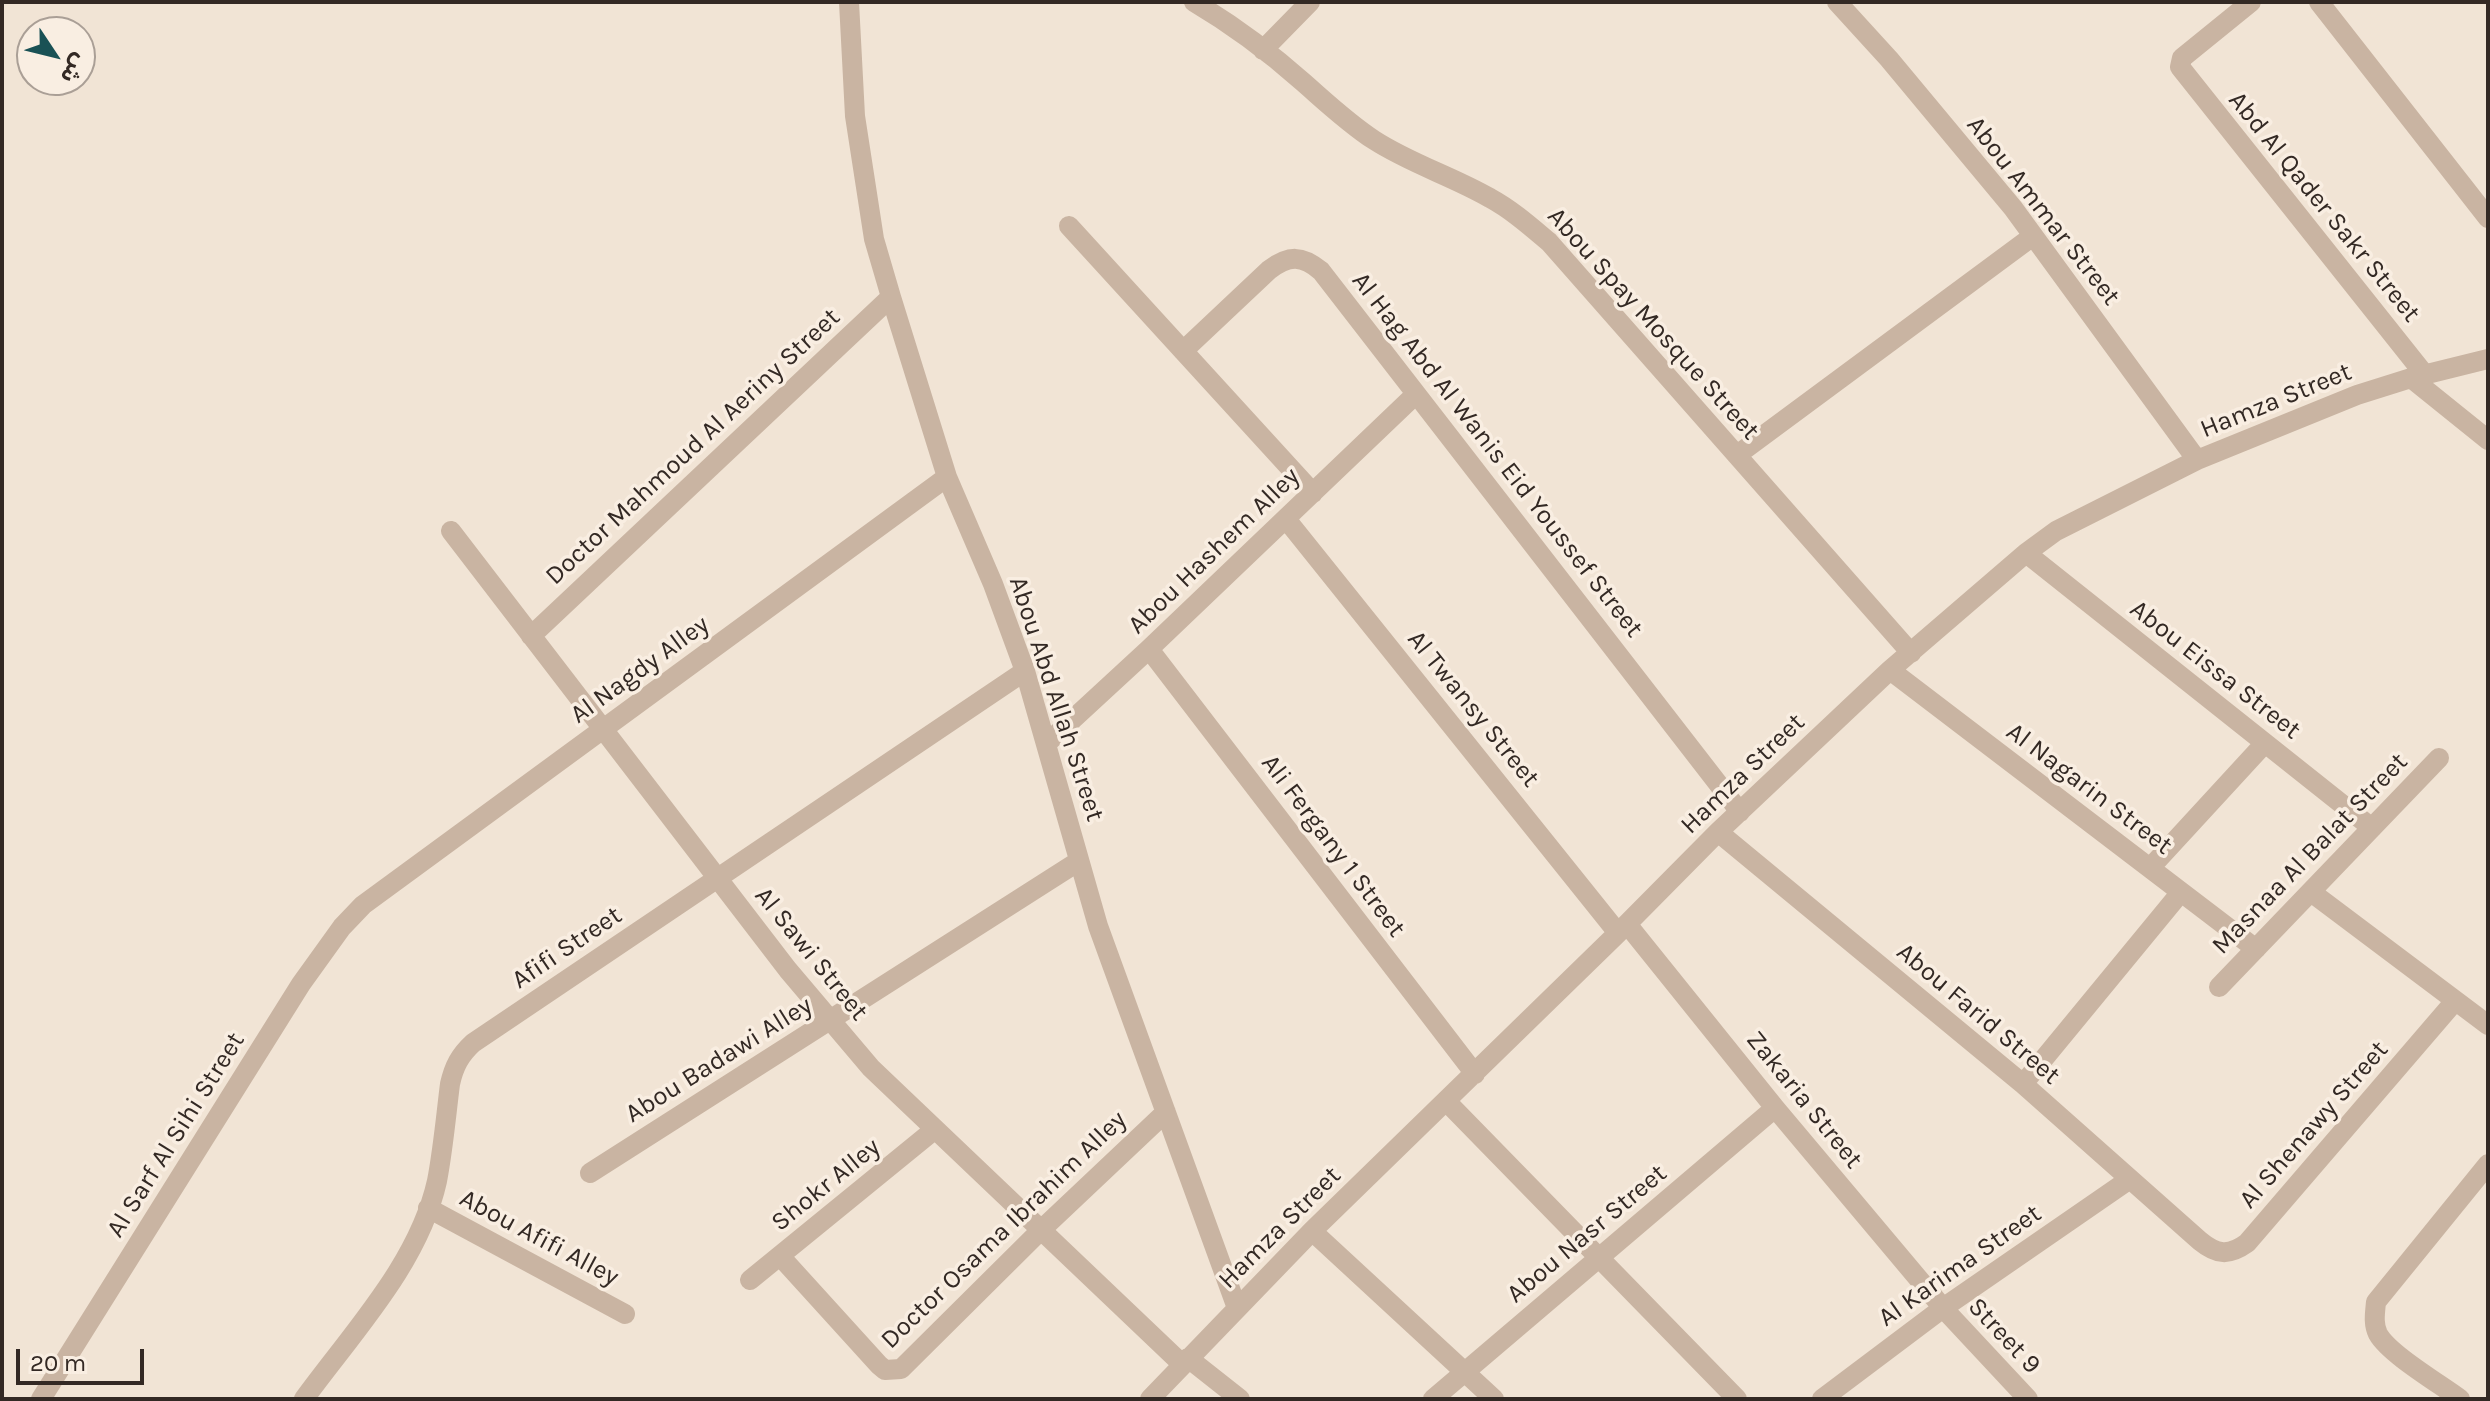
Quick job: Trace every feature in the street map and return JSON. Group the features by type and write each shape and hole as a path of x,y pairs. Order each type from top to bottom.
{"street":[{"name":"Abou Abd Allah Street","path":"849,2 855,116 874,239 891,297 947,477 993,584 1025,671 1098,926 1237,1308"},
{"name":"Abou Spay Mosque Street","path":"1194,2 1225,20 1302,81 1341,117 1417,164 1490,198 1549,242 1911,653"},
{"path":"1263,50 1310,2"},
{"name":"Abou Ammar Street","path":"1837,2 1991,181 2197,460"},
{"name":"Abd Al Qader Sakr Street","path":"2251,2 2182,58 2182,71 2418,376 2488,440"},
{"path":"2319,2 2488,218"},
{"path":"1069,226 1313,493"},
{"path":"1737,455 2033,236"},
{"name":"Al Hag Abd Al Wanis Eid Youssef Street","path":"1183,351 1281,261 1296,259 1310,262 1321,271 1740,812"},
{"name":"Doctor Mahmoud Al Aeriny Street","path":"531,636 891,297"},
{"name":"Hamza Street","path":"1150,1399 1312,1231 1718,832 1890,670 2026,553 2056,531 2197,460 2344,400 2418,376 2488,359"},
{"name":"Abou Hashem Alley","path":"1046,744 1416,394"},
{"name":"Al Nagdy Alley","path":"363,905 947,477"},
{"name":"Al Twansy Street","path":"1286,519 1622,928"},
{"name":"Al Sawi Street","path":"451,531 788,970 871,1068 1040,1231 1185,1361 1240,1399"},
{"name":"Abou Eissa Street","path":"2026,553 2372,828"},
{"name":"Ali Fergany 1 Street","path":"1149,649 1475,1074"},
{"name":"Al Nagarin Street","path":"1890,670 2256,949"},
{"name":"Afifi Street","path":"304,1399 413,1246 437,1182 450,1084 462,1054 473,1043 1025,671"},
{"path":"2150,868 2265,743"},
{"name":"Masnaa Al Balat Street","path":"2219,987 2439,758"},
{"name":"Abou Farid Street","path":"1718,832 2023,1084 2200,1241"},
{"name":"Abou Badawi Alley","path":"590,1173 1079,861"},
{"path":"2023,1084 2181,892"},
{"path":"2311,892 2488,1025"},
{"name":"Al Sarf Al Sihi Street","path":"41,1399 301,984 342,927 363,905"},
{"name":"Zakaria Street","path":"1622,928 1943,1308"},
{"name":"Al Shenawy Street","path":"2200,1241 2210,1249 2223,1253 2236,1252 2247,1243 2455,1001"},
{"path":"1446,1101 1737,1399"},
{"name":"Abou Nasr Street","path":"1433,1399 1775,1108"},
{"name":"Doctor Osama Ibrahim Alley","path":"780,1256 879,1365 885,1370 901,1369 1166,1112"},
{"name":"Shokr Alley","path":"750,1280 934,1130"},
{"path":"2460,1399 2386,1345 2377,1333 2374,1318 2376,1302 2488,1164"},
{"name":"Al Karima Street","path":"1822,1399 1943,1308 2130,1179"},
{"name":"Abou Afifi Alley","path":"428,1208 625,1314"},
{"path":"1312,1231 1494,1399"},
{"name":"Street 9","path":"1943,1308 2028,1399"}]}
